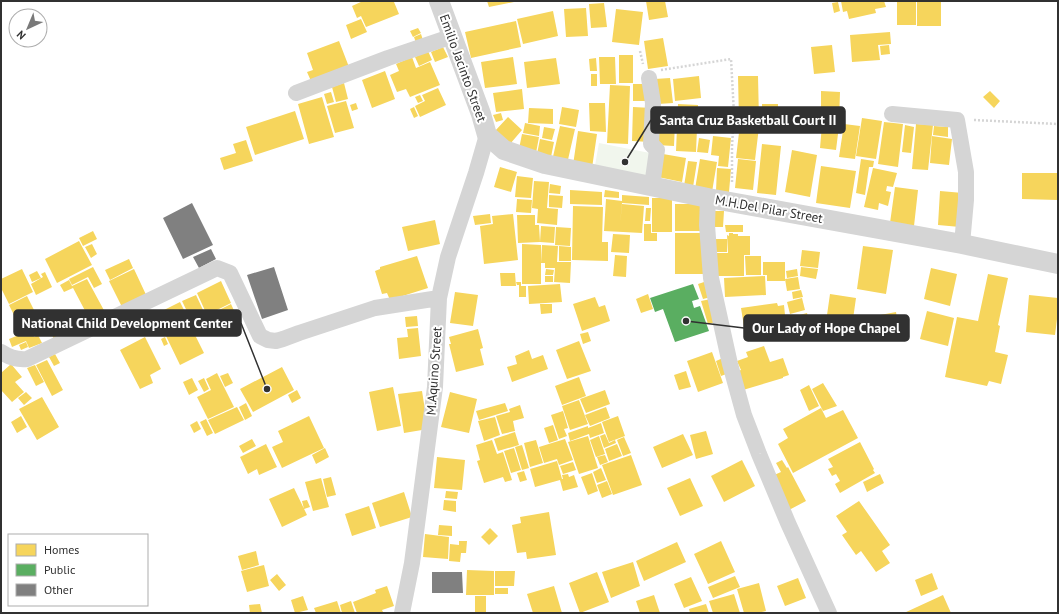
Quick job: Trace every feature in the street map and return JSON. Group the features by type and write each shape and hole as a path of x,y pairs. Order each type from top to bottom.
{"street":[{"name":"Emilio Jacinto Street","path":"439,1 481,114 487,135"},
{"path":"296,93 453,36"},
{"path":"651,71 653,103 651,144 657,150 652,186"},
{"path":"892,114 957,120 966,172 966,200 962,244"},
{"name":"M.H.Del Pilar Street","path":"487,135 504,150 545,164 708,198 962,244 1058,264"},
{"name":"M.Aquino Street","path":"402,613 412,564 435,387 439,298 448,257 487,135"},
{"path":"708,198 707,225 711,278 730,364 744,415 788,523 829,613"},
{"path":"1,352 17,360 27,359 217,268 230,273 260,336 268,340 276,341 283,339 375,308 439,298"}],"path":[{"path":"640,51 651,71 731,59 734,114 732,146 732,202"},
{"path":"957,120 1058,124"}],"shaded area":[{"path":"599,143 655,154 650,182 594,171"}],"building: Homes":[{"path":"363,1 397,1 394,2 399,14 366,27 361,16 357,18 352,6"},
{"path":"487,1 514,1 514,2 489,7"},
{"path":"646,1 665,1 668,17 649,20"},
{"path":"841,1 884,1 886,7 875,9 876,13 849,19 847,11 843,12"},
{"path":"897,1 916,1 916,25 897,25"},
{"path":"917,1 941,1 941,26 917,26"},
{"path":"838,2 840,11 834,13 832,3"},
{"path":"604,3 607,27 591,28 589,4"},
{"path":"586,8 588,36 566,37 564,9"},
{"path":"616,9 643,12 639,45 612,42"},
{"path":"553,11 558,36 523,44 517,19"},
{"path":"361,19 367,32 351,39 346,25"},
{"path":"516,21 521,47 471,58 465,32"},
{"path":"418,28 421,33 413,37 410,31"},
{"path":"890,32 891,44 878,45 880,60 852,62 850,35"},
{"path":"421,34 423,40 416,43 414,37"},
{"path":"663,38 668,66 648,69 644,41"},
{"path":"339,41 349,67 311,81 307,72 313,70 307,53"},
{"path":"832,45 835,72 814,74 811,47"},
{"path":"889,45 890,54 881,55 880,46"},
{"path":"443,47 448,57 435,62 431,52"},
{"path":"428,51 432,60 419,66 415,57"},
{"path":"619,55 633,55 633,83 619,83"},
{"path":"412,57 416,68 430,62 440,85 410,97 406,89 397,92 390,75 399,71 396,64"},
{"path":"513,57 517,84 485,88 481,62"},
{"path":"599,57 615,57 616,84 600,84"},
{"path":"556,58 560,84 527,88 524,62"},
{"path":"596,58 597,71 590,71 589,59"},
{"path":"385,71 395,99 372,108 362,80"},
{"path":"591,74 597,74 597,86 591,86"},
{"path":"699,76 701,98 675,101 673,79"},
{"path":"738,76 758,76 759,120 739,120"},
{"path":"670,78 673,103 658,104 655,79"},
{"path":"344,83 348,99 336,102 332,87"},
{"path":"633,84 647,84 647,101 633,101"},
{"path":"610,85 630,86 628,144 607,143"},
{"path":"438,88 446,105 420,117 415,106 425,101 422,95"},
{"path":"522,89 524,109 496,112 493,93"},
{"path":"821,91 840,92 839,122 821,122"},
{"path":"990,91 1000,101 994,108 983,97"},
{"path":"331,92 334,102 327,104 324,94"},
{"path":"420,95 423,101 418,103 415,97"},
{"path":"322,97 334,137 309,144 298,104"},
{"path":"346,101 354,128 335,133 327,106"},
{"path":"356,103 358,109 352,111 350,105"},
{"path":"589,103 605,103 606,132 590,131"},
{"path":"678,104 698,105 696,152 676,151"},
{"path":"762,104 778,104 778,131 762,131"},
{"path":"414,107 418,116 414,118 410,109"},
{"path":"562,107 579,110 576,127 559,124"},
{"path":"633,107 652,108 650,142 632,141"},
{"path":"529,108 553,109 553,124 528,123"},
{"path":"295,111 304,139 255,155 246,127"},
{"path":"501,113 503,120 496,122 493,115"},
{"path":"508,117 522,130 510,144 495,131"},
{"path":"862,118 882,121 876,159 856,156"},
{"path":"657,122 675,123 674,146 656,145"},
{"path":"884,122 903,124 898,167 878,164"},
{"path":"525,123 540,126 539,136 523,133"},
{"path":"740,124 759,127 755,160 736,158"},
{"path":"844,124 860,126 855,159 839,157"},
{"path":"916,124 933,125 928,170 912,169"},
{"path":"822,125 839,126 836,150 820,148"},
{"path":"905,125 914,127 911,153 902,152"},
{"path":"560,126 575,129 567,164 552,161"},
{"path":"934,126 948,127 948,137 933,135"},
{"path":"544,127 555,129 552,140 542,138"},
{"path":"578,131 597,134 592,168 573,165"},
{"path":"522,134 539,137 536,153 519,149"},
{"path":"713,136 731,138 728,167 718,166 719,156 711,155"},
{"path":"932,136 952,139 949,165 930,163"},
{"path":"699,138 710,140 708,153 697,152"},
{"path":"540,139 554,142 551,157 537,154"},
{"path":"246,140 253,161 224,170 220,158 236,153 233,144"},
{"path":"762,144 781,146 776,195 757,193"},
{"path":"792,150 817,155 810,197 785,192"},
{"path":"663,154 686,158 682,182 658,177"},
{"path":"700,159 717,162 712,192 695,189"},
{"path":"738,159 756,161 753,190 735,188"},
{"path":"861,159 874,161 873,167 869,167 865,195 856,193"},
{"path":"688,161 697,162 693,187 684,186"},
{"path":"821,166 856,171 850,208 816,203"},
{"path":"500,167 517,172 511,192 494,187"},
{"path":"717,168 731,169 729,192 716,191"},
{"path":"873,168 897,173 893,187 887,186 886,191 891,192 888,206 879,203 878,210 864,207"},
{"path":"1022,173 1058,173 1058,200 1022,199"},
{"path":"517,176 533,178 531,198 515,197"},
{"path":"534,181 549,182 547,208 558,209 557,225 537,223 538,209 532,208"},
{"path":"550,184 561,186 560,194 549,193"},
{"path":"895,187 918,190 914,226 890,223"},
{"path":"570,190 602,192 602,205 570,204"},
{"path":"605,190 619,192 619,198 604,197"},
{"path":"940,191 963,193 960,227 938,225"},
{"path":"549,195 563,196 562,208 549,207"},
{"path":"622,195 649,197 649,205 622,203 620,225 622,204 644,206 642,233 604,231 606,199 622,201"},
{"path":"652,198 672,198 672,232 652,232"},
{"path":"517,199 532,200 531,213 516,212"},
{"path":"675,204 702,204 702,231 675,231"},
{"path":"573,206 603,207 602,242 608,242 608,261 572,260"},
{"path":"646,208 651,208 650,221 645,221"},
{"path":"713,211 724,211 723,227 712,227"},
{"path":"490,214 491,223 475,225 473,216"},
{"path":"513,214 518,260 484,264 480,226 493,224 492,216"},
{"path":"517,215 535,215 535,225 539,225 540,242 518,243"},
{"path":"435,220 440,244 408,251 402,227"},
{"path":"644,224 651,224 651,233 657,233 657,241 644,241"},
{"path":"725,225 743,225 743,232 726,232"},
{"path":"541,226 555,227 554,243 540,242"},
{"path":"556,227 571,228 570,246 555,245"},
{"path":"93,231 97,239 83,246 79,238"},
{"path":"675,233 703,233 703,274 675,274"},
{"path":"729,233 738,234 738,236 750,236 750,255 744,255 744,276 715,276 715,253 728,253 727,235 729,236"},
{"path":"613,234 630,235 629,253 611,252"},
{"path":"716,239 727,239 727,252 716,252"},
{"path":"79,241 92,265 57,283 45,259"},
{"path":"92,244 97,254 91,258 85,247"},
{"path":"522,244 541,245 541,284 522,284"},
{"path":"542,245 558,246 557,262 571,262 570,283 554,282 555,268 545,268 545,263 541,263"},
{"path":"559,246 571,247 571,261 559,261"},
{"path":"863,246 893,250 886,294 857,289"},
{"path":"802,250 820,252 818,268 800,266"},
{"path":"615,255 627,256 626,277 613,276"},
{"path":"417,256 428,288 390,300 387,293 382,294 375,271 380,269 380,267"},
{"path":"745,256 761,256 761,275 746,275"},
{"path":"129,259 133,268 110,280 105,270"},
{"path":"763,262 785,262 785,281 767,281 767,275 763,275"},
{"path":"93,267 102,284 94,288 88,277 72,285 69,279"},
{"path":"801,267 818,269 816,279 800,276"},
{"path":"931,268 957,274 950,306 924,299"},
{"path":"22,269 33,292 9,304 1,288 1,279"},
{"path":"134,269 148,299 124,311 109,281"},
{"path":"546,269 554,270 553,275 545,275"},
{"path":"797,269 798,276 787,278 786,271"},
{"path":"37,271 41,278 32,282 29,275"},
{"path":"45,272 52,287 36,295 31,284 43,277 41,274"},
{"path":"500,273 515,273 516,286 501,286"},
{"path":"988,274 1008,278 998,325 1000,326 995,352 1008,355 1001,384 989,381 987,386 945,377 957,317 978,321"},
{"path":"545,276 553,276 553,282 545,282"},
{"path":"765,276 766,295 725,297 724,278"},
{"path":"798,277 800,289 787,291 785,279"},
{"path":"87,279 106,314 91,322 72,286"},
{"path":"69,280 73,288 64,292 60,285"},
{"path":"221,281 231,303 207,315 197,293"},
{"path":"707,281 711,297 703,299 698,284"},
{"path":"516,282 521,282 521,286 526,286 526,297 519,297 519,285 517,285"},
{"path":"560,284 562,302 529,304 528,286"},
{"path":"801,290 803,297 793,299 792,292"},
{"path":"455,292 478,295 473,326 450,323"},
{"path":"648,294 653,309 641,313 636,299"},
{"path":"830,294 856,298 852,326 826,322"},
{"path":"196,295 211,327 198,334 182,301"},
{"path":"1029,295 1058,298 1055,335 1026,332"},
{"path":"27,296 35,312 17,321 9,305"},
{"path":"595,297 599,307 605,305 610,321 582,331 573,304"},
{"path":"802,298 805,310 790,314 787,302"},
{"path":"711,299 717,322 708,324 701,301"},
{"path":"180,302 190,322 165,334 156,314"},
{"path":"777,303 778,306 784,305 785,315 779,315 780,323 767,325 768,336 746,339 741,308"},
{"path":"231,304 237,317 213,328 207,316"},
{"path":"540,304 552,304 552,313 541,314"},
{"path":"927,311 954,318 948,346 920,339"},
{"path":"53,312 65,337 55,341 43,317"},
{"path":"896,312 900,335 879,338 875,316"},
{"path":"807,313 813,334 794,339 788,318"},
{"path":"417,316 418,326 406,327 405,317"},
{"path":"190,325 204,353 180,365 166,336"},
{"path":"418,328 421,356 399,359 397,338 408,337 407,329"},
{"path":"478,329 483,348 480,349 484,365 456,372 449,344 451,344 449,337"},
{"path":"31,330 34,337 38,335 42,343 29,348 26,341 12,347 9,339"},
{"path":"588,332 591,341 583,344 580,334"},
{"path":"145,337 161,369 150,375 153,383 140,389 120,350"},
{"path":"165,337 168,344 164,346 161,339"},
{"path":"579,341 591,371 567,379 556,350"},
{"path":"26,342 28,347 21,350 19,345"},
{"path":"764,346 770,362 783,358 789,375 743,390 736,372 741,370 737,361 748,357 746,352"},
{"path":"529,350 532,359 543,355 548,369 512,382 507,367 517,364 515,356"},
{"path":"712,352 723,383 698,392 687,361"},
{"path":"55,354 60,363 54,366 49,357"},
{"path":"723,358 729,373 721,376 716,361"},
{"path":"47,360 63,390 52,396 36,365"},
{"path":"11,364 22,377 15,382 24,392 12,402 1,390 1,373"},
{"path":"35,365 44,382 36,386 27,368"},
{"path":"282,367 294,390 253,412 240,389"},
{"path":"686,371 691,387 679,390 674,375"},
{"path":"217,373 234,407 208,419 197,397 211,390 206,379"},
{"path":"228,373 233,383 225,387 220,376"},
{"path":"579,377 586,396 562,405 555,386"},
{"path":"192,378 198,390 189,395 183,382"},
{"path":"204,378 209,389 204,392 198,381"},
{"path":"823,383 837,406 823,411 812,389"},
{"path":"809,385 819,406 809,411 800,390"},
{"path":"393,387 401,426 377,431 369,392"},
{"path":"297,390 301,398 292,403 288,395"},
{"path":"605,390 610,404 586,413 580,399"},
{"path":"422,391 428,429 404,433 398,394"},
{"path":"26,392 32,398 24,405 18,398"},
{"path":"450,392 477,399 469,433 441,427"},
{"path":"42,397 59,427 37,440 19,409"},
{"path":"579,400 588,424 570,430 562,406"},
{"path":"246,403 252,416 245,420 239,407"},
{"path":"505,403 508,411 479,420 476,411"},
{"path":"520,405 524,418 513,421 515,431 502,434 496,416 510,412 509,409"},
{"path":"237,407 244,420 215,434 208,420"},
{"path":"606,407 610,418 590,426 585,415"},
{"path":"821,408 826,418 843,410 858,438 793,473 778,444 788,438 783,429"},
{"path":"563,411 568,428 564,429 567,436 559,439 551,415"},
{"path":"21,416 27,427 17,433 11,422"},
{"path":"309,416 324,448 282,468 272,447 283,442 278,431"},
{"path":"618,416 625,436 609,442 602,422"},
{"path":"495,417 500,435 484,441 478,421"},
{"path":"206,419 213,433 207,436 200,422"},
{"path":"197,421 201,429 194,433 190,425"},
{"path":"601,423 604,433 590,438 589,434 570,441 568,433"},
{"path":"553,425 558,440 549,443 544,428"},
{"path":"706,431 713,454 696,459 690,435"},
{"path":"515,432 519,445 498,451 494,439"},
{"path":"605,434 609,443 615,440 616,443 604,448 600,436"},
{"path":"683,434 693,455 662,468 653,447"},
{"path":"588,436 598,468 579,474 568,442"},
{"path":"599,436 605,454 596,457 590,440"},
{"path":"624,437 631,453 623,456 617,440"},
{"path":"252,439 256,446 243,453 239,446"},
{"path":"565,439 573,460 559,465 557,459 544,463 539,447"},
{"path":"492,440 497,454 503,452 512,480 505,482 503,477 484,483 477,461 480,460 476,445"},
{"path":"536,440 543,463 530,467 524,443"},
{"path":"860,442 875,473 840,493 835,484 840,481 836,474 832,476 828,469 833,467 828,459"},
{"path":"266,444 277,467 259,475 257,469 248,474 240,457"},
{"path":"617,444 622,456 609,461 605,449"},
{"path":"522,445 529,468 522,470 515,447"},
{"path":"325,448 329,457 316,464 312,455"},
{"path":"514,448 521,470 511,473 504,451"},
{"path":"605,455 608,462 600,465 597,457"},
{"path":"631,455 642,485 613,495 602,465"},
{"path":"437,457 465,460 462,490 434,488"},
{"path":"742,460 755,486 724,502 711,476"},
{"path":"782,460 787,468 788,467 806,501 789,510 772,476 781,472 776,463"},
{"path":"557,461 562,479 562,475 568,474 569,477 574,475 578,487 563,491 560,480 535,487 530,469"},
{"path":"573,462 576,470 563,474 560,466"},
{"path":"601,468 606,480 597,483 593,472"},
{"path":"524,471 527,480 520,482 517,473"},
{"path":"592,473 598,491 588,495 581,477"},
{"path":"880,474 884,483 867,492 863,482"},
{"path":"331,477 336,495 327,497 323,479"},
{"path":"321,478 329,507 313,511 305,482"},
{"path":"690,478 703,506 680,516 667,488"},
{"path":"607,481 612,494 602,498 597,485"},
{"path":"294,488 307,515 282,527 269,499"},
{"path":"446,491 458,492 457,499 445,498"},
{"path":"404,492 412,517 380,527 372,503"},
{"path":"307,500 310,507 304,509 302,501"},
{"path":"444,500 456,501 456,512 443,510"},
{"path":"859,501 890,545 882,551 890,563 876,572 861,551 856,555 842,535 847,532 836,516"},
{"path":"369,506 376,528 352,536 345,514"},
{"path":"549,512 556,555 527,559 526,552 517,553 512,525 521,523 520,517"},
{"path":"439,525 452,526 452,536 438,535"},
{"path":"490,528 498,536 489,545 481,537"},
{"path":"425,534 449,537 448,559 423,557"},
{"path":"459,541 467,541 466,553 461,553 460,562 449,561 450,544 459,545"},
{"path":"721,541 735,572 708,584 694,554"},
{"path":"677,542 686,562 644,581 636,561"},
{"path":"256,551 259,565 242,570 238,556"},
{"path":"633,562 640,586 611,598 602,572"},
{"path":"264,565 269,586 247,592 241,571"},
{"path":"467,570 494,571 494,595 466,595"},
{"path":"495,571 515,571 514,586 495,586"},
{"path":"597,572 609,602 580,613 569,583"},
{"path":"932,573 938,589 921,596 915,580"},
{"path":"277,574 286,585 279,591 270,580"},
{"path":"735,576 740,587 713,598 708,587"},
{"path":"691,577 702,601 684,608 674,584"},
{"path":"798,578 806,598 785,606 777,586"},
{"path":"759,583 766,611 744,613 737,589"},
{"path":"387,586 394,606 382,610 383,612 381,613 357,613 353,602 376,593 375,590"},
{"path":"554,586 562,613 533,613 527,594"},
{"path":"495,588 508,588 508,594 495,594"},
{"path":"734,594 740,613 713,613 709,601"},
{"path":"654,595 660,613 640,613 636,601"},
{"path":"943,595 951,613 904,613"},
{"path":"303,596 308,610 295,613 291,600"},
{"path":"475,596 486,596 486,612 475,612"},
{"path":"337,601 341,613 316,613 314,608"},
{"path":"351,601 355,613 342,613 340,605"},
{"path":"260,604 262,613 250,613 249,605"},
{"path":"706,604 709,613 690,613 689,609"}],"building: Public":[{"path":"693,284 699,299 692,301 694,308 700,306 709,331 675,342 663,309 655,312 650,298"}],"building: Other":[{"path":"192,203 213,245 183,259 163,218"},
{"path":"211,249 216,259 199,268 193,257"},
{"path":"274,267 288,310 262,319 247,275"},
{"path":"432,572 462,572 463,593 432,593"}],"place":[{"name":"Santa Cruz Basketball Court II","path":"625,162"},
{"name":"Our Lady of Hope Chapel","path":"686,321"},
{"name":"National Child Development Center","path":"267,389"}]}
